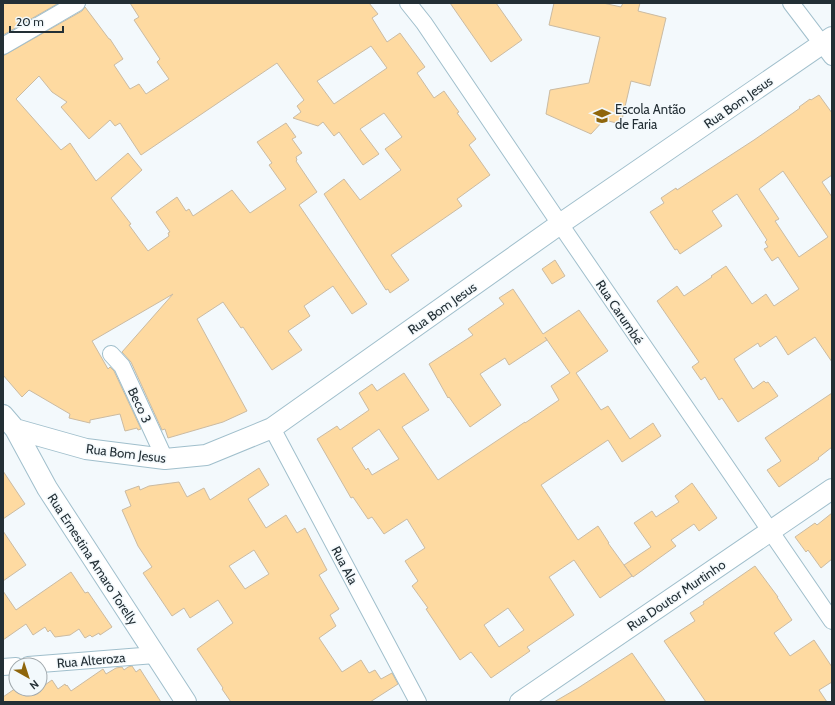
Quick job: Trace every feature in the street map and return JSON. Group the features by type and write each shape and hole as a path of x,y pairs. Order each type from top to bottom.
{"street":[{"path":"3,46 77,3"},
{"name":"Rua Carumbé","path":"408,3 424,23 832,621"},
{"path":"791,3 829,46"},
{"name":"Rua Bom Jesus","path":"9,422 86,449 165,459 206,455 272,428 560,224 829,46"},
{"name":"Beco 3","path":"111,354 122,366 165,459"},
{"name":"Rua Ernestina Amaro Torelly","path":"9,422 47,488 186,702"},
{"name":"Rua Ala","path":"272,428 418,702"},
{"name":"Rua Doutor Murtinho","path":"520,702 832,488"},
{"name":"Rua Alteroza","path":"48,663 155,655"}],"building":[{"path":"3,3 56,3 57,4 3,35"},
{"path":"130,3 369,3 378,14 372,18 387,42 400,33 425,67 417,73 434,98 444,91 459,112 457,113 476,139 469,145 490,175 457,199 462,206 391,255 409,280 390,293 388,289 386,290 324,194 344,179 360,200 401,170 385,149 402,137 384,113 360,129 379,154 363,165 339,132 334,136 323,122 318,126 293,118 301,112 297,106 304,100 277,63 141,155 120,123 115,126 110,120 89,139 61,107 67,102 52,92 39,76 16,99 61,150 70,143 96,181 128,153 142,170 111,198 131,224 129,225 148,251 169,236 168,233 170,232 156,212 177,197 186,211 189,209 193,216 232,190 250,213 286,189 269,165 272,163 257,142 286,123 296,137 292,139 302,153 296,157 296,161 317,192 299,205 367,304 352,314 333,286 304,306 310,316 288,331 302,350 272,370 243,327 241,328 223,302 197,319 247,411 223,422 168,438 165,429 162,430 131,362 122,352 173,294 92,341 108,369 110,367 114,371 141,429 138,430 137,428 125,431 120,414 90,420 90,423 69,418 70,414 29,390 22,397 3,375 3,56 82,11 85,7 110,39 123,59 114,65 130,89 139,84 146,94 169,79 157,62 160,59 134,20 139,17","holes":["371,46 387,68 334,104 317,81"]},
{"path":"450,3 496,3 522,40 491,62"},
{"path":"554,3 603,3 621,7 623,3 640,3 638,11 666,18 650,86 631,81 621,124 604,120 591,134 546,114 550,90 589,83 600,37 549,25"},
{"path":"819,95 832,113 832,175 822,182 832,197 832,362 815,337 788,355 776,336 760,347 758,343 734,359 753,389 764,381 766,383 768,382 778,396 738,422 722,398 719,400 705,377 701,380 692,367 699,362 657,301 677,286 684,296 726,266 752,304 766,294 774,306 799,289 778,257 772,261 764,249 768,247 765,242 767,240 737,194 712,211 722,226 680,254 677,249 675,250 650,212 664,203 661,198 676,188 677,190 754,140 800,108 799,107 810,99 811,100","holes":["783,171 828,237 799,257 775,221 779,219 759,189"]},
{"path":"555,260 565,276 552,284 542,269"},
{"path":"513,289 543,334 579,310 608,351 576,373 601,410 608,406 630,439 653,423 661,436 622,462 608,440 541,485 578,540 598,526 608,543 632,576 600,598 574,560 549,577 574,615 527,647 530,651 491,678 471,652 460,660 426,609 428,608 412,586 418,581 405,561 425,548 407,519 384,534 372,517 368,519 353,497 351,498 317,439 337,426 340,430 369,410 359,393 372,384 377,391 404,373 429,410 402,427 438,480 559,400 551,386 570,373 545,337 547,340 509,365 505,358 480,374 501,405 470,427 449,397 448,398 429,364 473,335 468,329 504,304 499,298","holes":["379,429 399,459 372,475 368,468 366,470 352,448","508,608 524,630 499,647 484,625"]},
{"path":"832,393 832,447 818,458 819,459 779,487 767,470 781,461 765,438"},
{"path":"259,468 269,485 248,499 266,528 286,515 297,533 305,528 327,570 319,575 339,609 330,615 336,626 319,638 342,672 361,660 369,673 375,670 381,679 392,673 398,684 370,702 231,702 197,649 233,623 218,600 190,618 184,608 172,616 143,573 152,567 138,546 122,510 131,506 125,491 139,486 140,490 149,486 179,482 187,497 204,488 210,500","holes":["254,550 269,574 245,589 229,566"]},
{"path":"3,471 25,504 3,519"},
{"path":"692,483 717,518 699,531 694,524 671,540 676,546 633,577 624,565 651,547 634,523 652,511 656,517 679,502 675,496"},
{"path":"832,513 832,559 821,568 808,550 806,552 795,537 815,523 817,525"},
{"path":"3,531 26,565 3,581"},
{"path":"755,566 778,597 792,620 774,633 790,656 814,640 832,667 832,682 819,690 827,702 706,702 664,641 695,621 690,613 704,604 703,602"},
{"path":"71,572 85,593 88,592 112,627 100,635 99,633 92,637 90,635 85,638 79,629 70,635 55,637 50,630 48,632 45,627 33,635 26,624 3,640 3,591 16,610"},
{"path":"632,653 666,702 554,702 578,688"},
{"path":"132,666 136,672 140,669 161,702 3,702 3,697 8,694 8,697 48,697 48,683 52,680 58,689 65,684 71,691 103,669 106,674 116,668 122,667 124,670"}],"place":[{"name":"Escola Antão de Faria","path":"602,116"}]}
